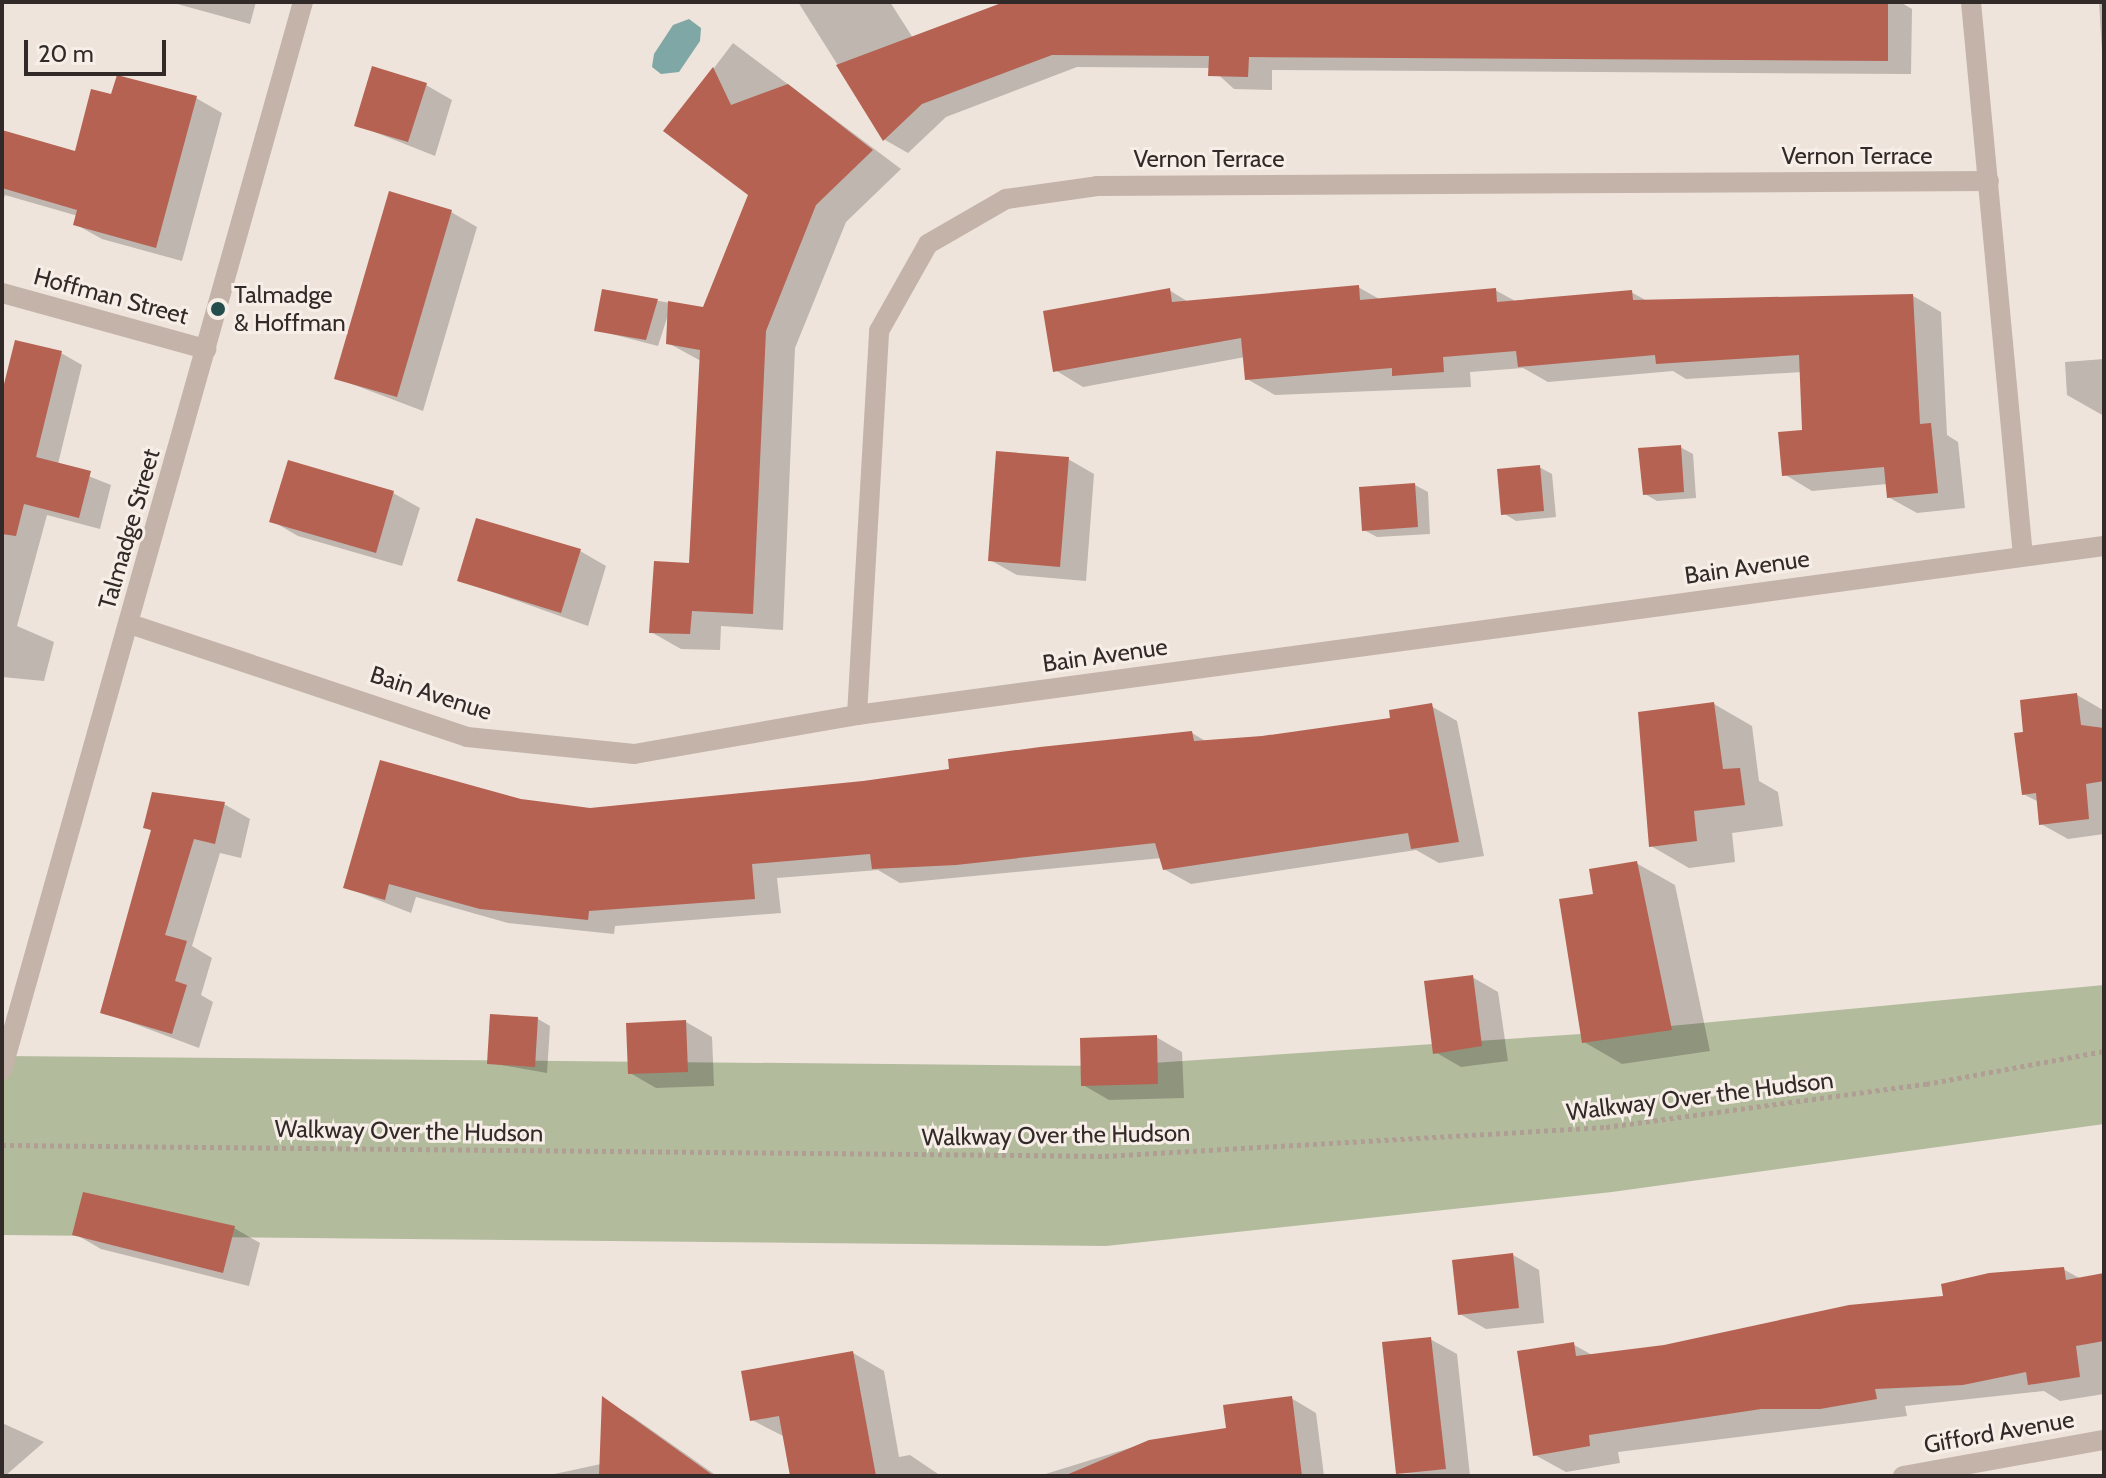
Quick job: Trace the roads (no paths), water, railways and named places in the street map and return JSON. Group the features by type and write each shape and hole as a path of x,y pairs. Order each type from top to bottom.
{"street":[{"name":"Talmadge Street","path":"2,1070 303,2"},
{"path":"1971,2 2023,556"},
{"name":"Vernon Terrace","path":"857,715 879,331 928,244 1006,199 1097,186 1989,181"},
{"name":"Hoffman Street","path":"2,293 206,349"},
{"name":"Bain Avenue","path":"130,624 467,737 561,752 634,754 857,715 2104,546"},
{"name":"Gifford Avenue","path":"1903,1476 2104,1440"}],"water":[{"path":"689,19 701,28 700,41 679,72 661,74 652,67 654,54 673,25"}],"place":[{"name":"Talmadge & Hoffman","path":"218,309"}]}
